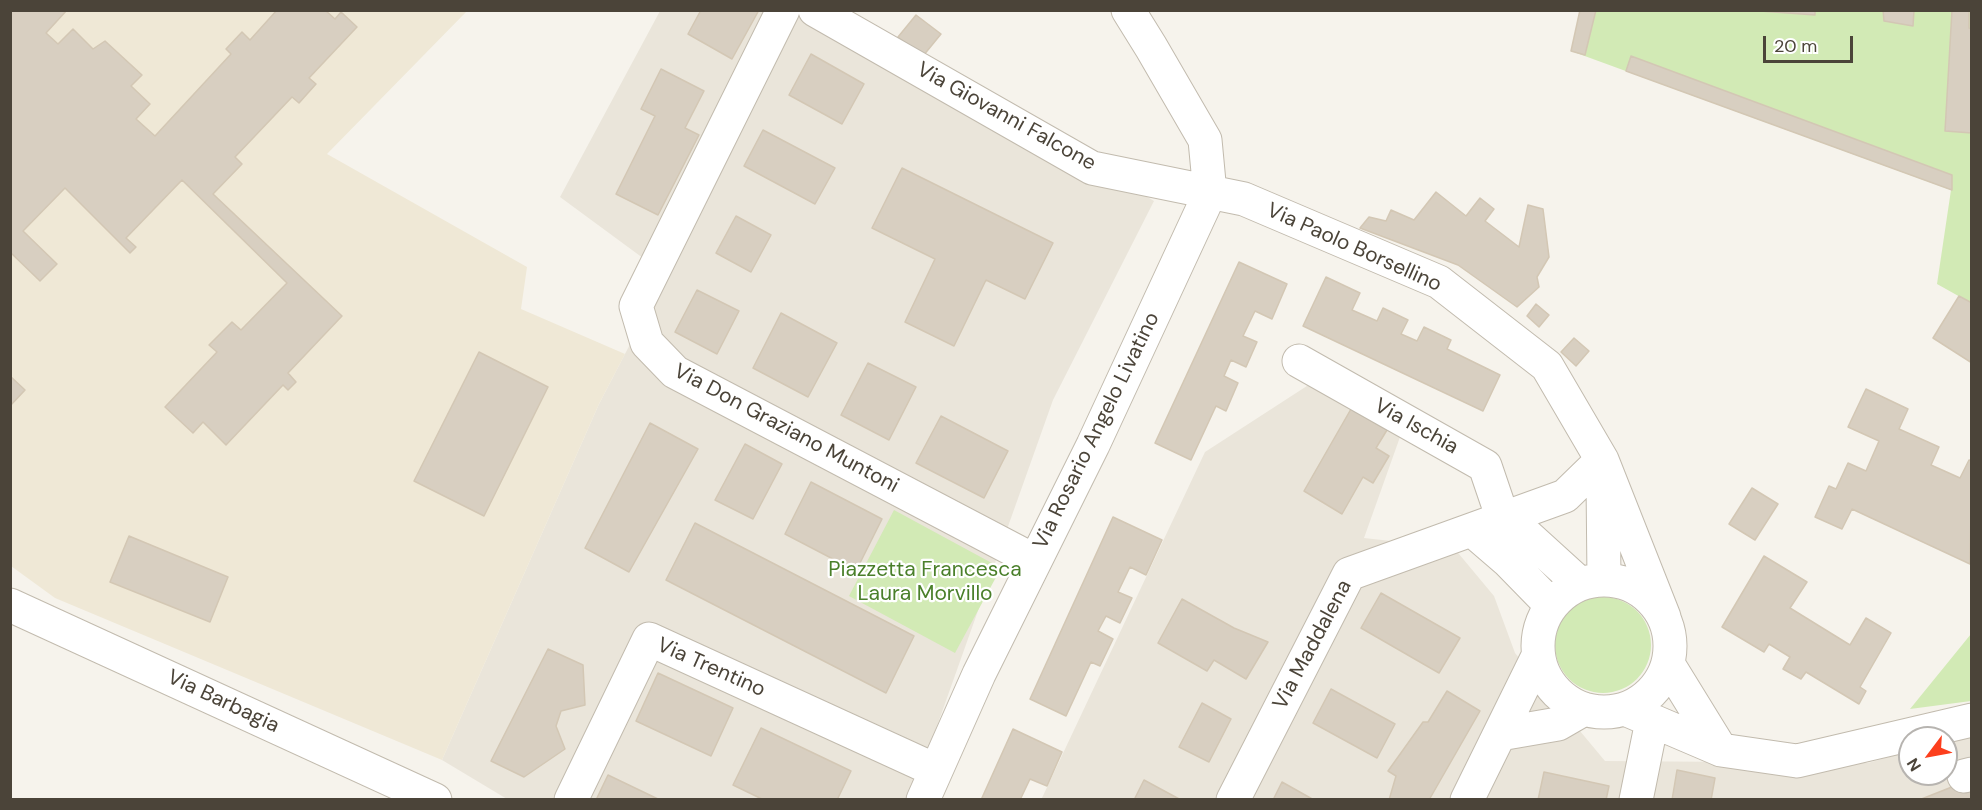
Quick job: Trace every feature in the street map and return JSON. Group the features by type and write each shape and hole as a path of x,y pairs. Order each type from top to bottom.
{"street":[{"name":"Via Don Graziano Muntoni","path":"783,10 636,306 646,343 675,372 1035,561"},
{"name":"Via Giovanni Falcone","path":"815,10 1092,168 1245,199"},
{"path":"1128,10 1205,140 1210,193"},
{"name":"Via Rosario Angelo Livatino","path":"929,785 979,674 1093,446 1210,193"},
{"name":"Via Paolo Borsellino","path":"1245,199 1439,282 1547,366 1602,460 1664,617"},
{"name":"Via Ischia","path":"1299,361 1485,466 1503,519"},
{"name":"Via Paolo Borsellino","path":"1592,581 1602,460"},
{"name":"Via Maddalena","path":"1233,800 1349,574 1565,496 1602,460"},
{"path":"1472,530 1508,561 1551,605"},
{"name":"Via Maddalena","path":"1472,530 1524,533 1592,581"},
{"path":"1636,800 1639,715 1644,699 1659,684 1668,664 1671,648 1669,632 1664,617 1654,602 1640,589 1623,582 1592,581 1564,592 1551,605 1542,621 1538,639 1538,656 1543,674 1553,690 1568,702 1584,710 1639,715 1720,750 1797,761 1971,720"},
{"name":"Via Barbagia","path":"10,605 435,800"},
{"name":"Via Trentino","path":"571,800 649,639 929,785"},
{"path":"1467,800 1538,656"},
{"path":"1668,664 1720,750"},
{"path":"1500,734 1558,724 1584,710"}],"shaded area":[{"path":"11,11 467,11 327,154 527,267 521,309 625,354 599,404 442,760 55,598 11,566"},
{"path":"660,11 841,11 1154,201 1053,400 911,799 507,799 442,760 599,404 666,275 560,197"},
{"path":"1310,384 1405,423 1364,538 1454,548 1494,596 1515,653 1605,761 1868,763 1898,754 1898,786 1958,786 1958,738 1971,734 1971,799 1041,800 1205,452"}],"green space":[{"path":"1580,11 1971,11 1971,303 1937,284 1951,190 1571,51"},
{"name":"Piazzetta Francesca Laura Morvillo","path":"894,510 1001,568 955,653 849,596"},
{"path":"1594,597 1612,597 1630,605 1643,618 1651,636 1648,664 1630,685 1612,693 1594,693 1576,685 1563,672 1555,654 1555,636 1563,618 1576,605"},
{"path":"1971,634 1971,701 1910,709"}],"building":[{"path":"10,10 67,10 46,33 58,44 73,29 93,49 105,41 142,75 131,86 150,104 136,119 155,136 231,54 226,49 242,32 250,40 277,10 325,10 335,19 341,12 357,27 309,78 316,84 299,103 292,97 235,157 242,164 213,194 342,316 288,373 296,382 288,390 283,385 226,445 203,422 193,433 165,407 217,352 209,345 232,322 241,330 287,283 182,180 126,238 136,247 130,253 65,188 23,231 57,264 40,281 10,252"},
{"path":"701,10 759,10 732,59 688,34"},
{"path":"1580,10 1596,10 1585,55 1571,51"},
{"path":"1746,10 1815,10 1815,15"},
{"path":"1883,10 1914,10 1913,26 1884,21"},
{"path":"1952,10 1969,10 1969,28 1972,29 1972,133 1945,131"},
{"path":"916,15 941,34 923,56 898,37"},
{"path":"811,54 864,84 842,124 789,95"},
{"path":"1631,56 1952,175 1952,190 1626,71"},
{"path":"661,69 704,91 685,128 699,135 658,215 616,194 655,116 641,109"},
{"path":"763,130 835,168 815,204 744,166"},
{"path":"902,168 1053,243 1025,299 986,280 954,346 905,322 935,259 872,228"},
{"path":"1436,192 1466,216 1480,198 1494,209 1485,221 1519,247 1528,205 1543,209 1549,257 1537,277 1539,287 1517,307 1458,265 1360,228 1369,217 1386,221 1391,210 1414,220"},
{"path":"736,216 771,235 751,272 716,253"},
{"path":"1239,262 1287,284 1272,319 1255,311 1243,336 1257,342 1246,367 1231,360 1224,376 1238,383 1226,411 1216,406 1191,460 1155,443"},
{"path":"1326,277 1360,293 1352,310 1377,321 1383,308 1408,320 1401,334 1417,341 1424,327 1451,340 1447,349 1500,375 1483,411 1303,326"},
{"path":"697,290 739,311 717,354 675,332"},
{"path":"1959,296 1972,303 1972,363 1933,338"},
{"path":"1536,304 1549,315 1539,327 1527,316"},
{"path":"781,313 837,343 808,397 753,368"},
{"path":"1574,338 1589,351 1576,366 1561,352"},
{"path":"479,352 548,387 484,516 414,481"},
{"path":"868,363 916,387 889,440 841,415"},
{"path":"10,376 25,390 10,406"},
{"path":"1866,389 1908,409 1899,429 1939,447 1931,465 1960,478 1969,460 1972,461 1970,564 1852,509 1842,529 1815,517 1829,486 1836,489 1848,463 1866,471 1879,441 1848,427"},
{"path":"1351,409 1387,430 1376,448 1389,456 1373,483 1363,477 1342,514 1304,491"},
{"path":"941,416 1008,451 984,498 916,463"},
{"path":"650,423 698,449 629,572 585,548"},
{"path":"745,444 782,464 753,519 715,500"},
{"path":"811,482 882,519 856,571 785,534"},
{"path":"1752,488 1778,504 1755,540 1729,524"},
{"path":"1113,517 1162,540 1146,575 1130,567 1118,592 1132,598 1120,623 1106,616 1098,631 1113,639 1100,666 1091,662 1066,716 1030,699"},
{"path":"695,523 914,636 886,693 666,580"},
{"path":"129,536 228,577 210,622 110,582"},
{"path":"1764,556 1807,582 1790,608 1850,645 1866,618 1891,633 1860,687 1866,691 1859,704 1806,672 1801,679 1783,669 1790,657 1769,644 1764,652 1722,627"},
{"path":"1381,593 1460,638 1439,673 1361,628"},
{"path":"1182,599 1234,628 1268,642 1246,679 1214,660 1207,671 1158,643"},
{"path":"548,649 583,665 585,705 561,711 556,726 565,749 524,777 491,761"},
{"path":"658,673 733,708 711,756 636,721"},
{"path":"1331,689 1395,724 1377,758 1313,723"},
{"path":"1447,691 1480,711 1429,800 1389,800 1396,776 1388,771 1423,722 1428,722"},
{"path":"1202,703 1231,719 1209,762 1179,747"},
{"path":"761,728 851,771 837,800 764,800 733,785"},
{"path":"1013,729 1062,752 1047,786 1030,779 1020,800 981,800"},
{"path":"1677,770 1715,778 1711,800 1672,800"},
{"path":"1544,772 1609,786 1606,800 1538,800"},
{"path":"608,775 660,800 596,800"},
{"path":"1972,779 1972,800 1919,800 1958,786"},
{"path":"1144,780 1181,800 1134,800"},
{"path":"1282,782 1314,800 1273,800"}]}
